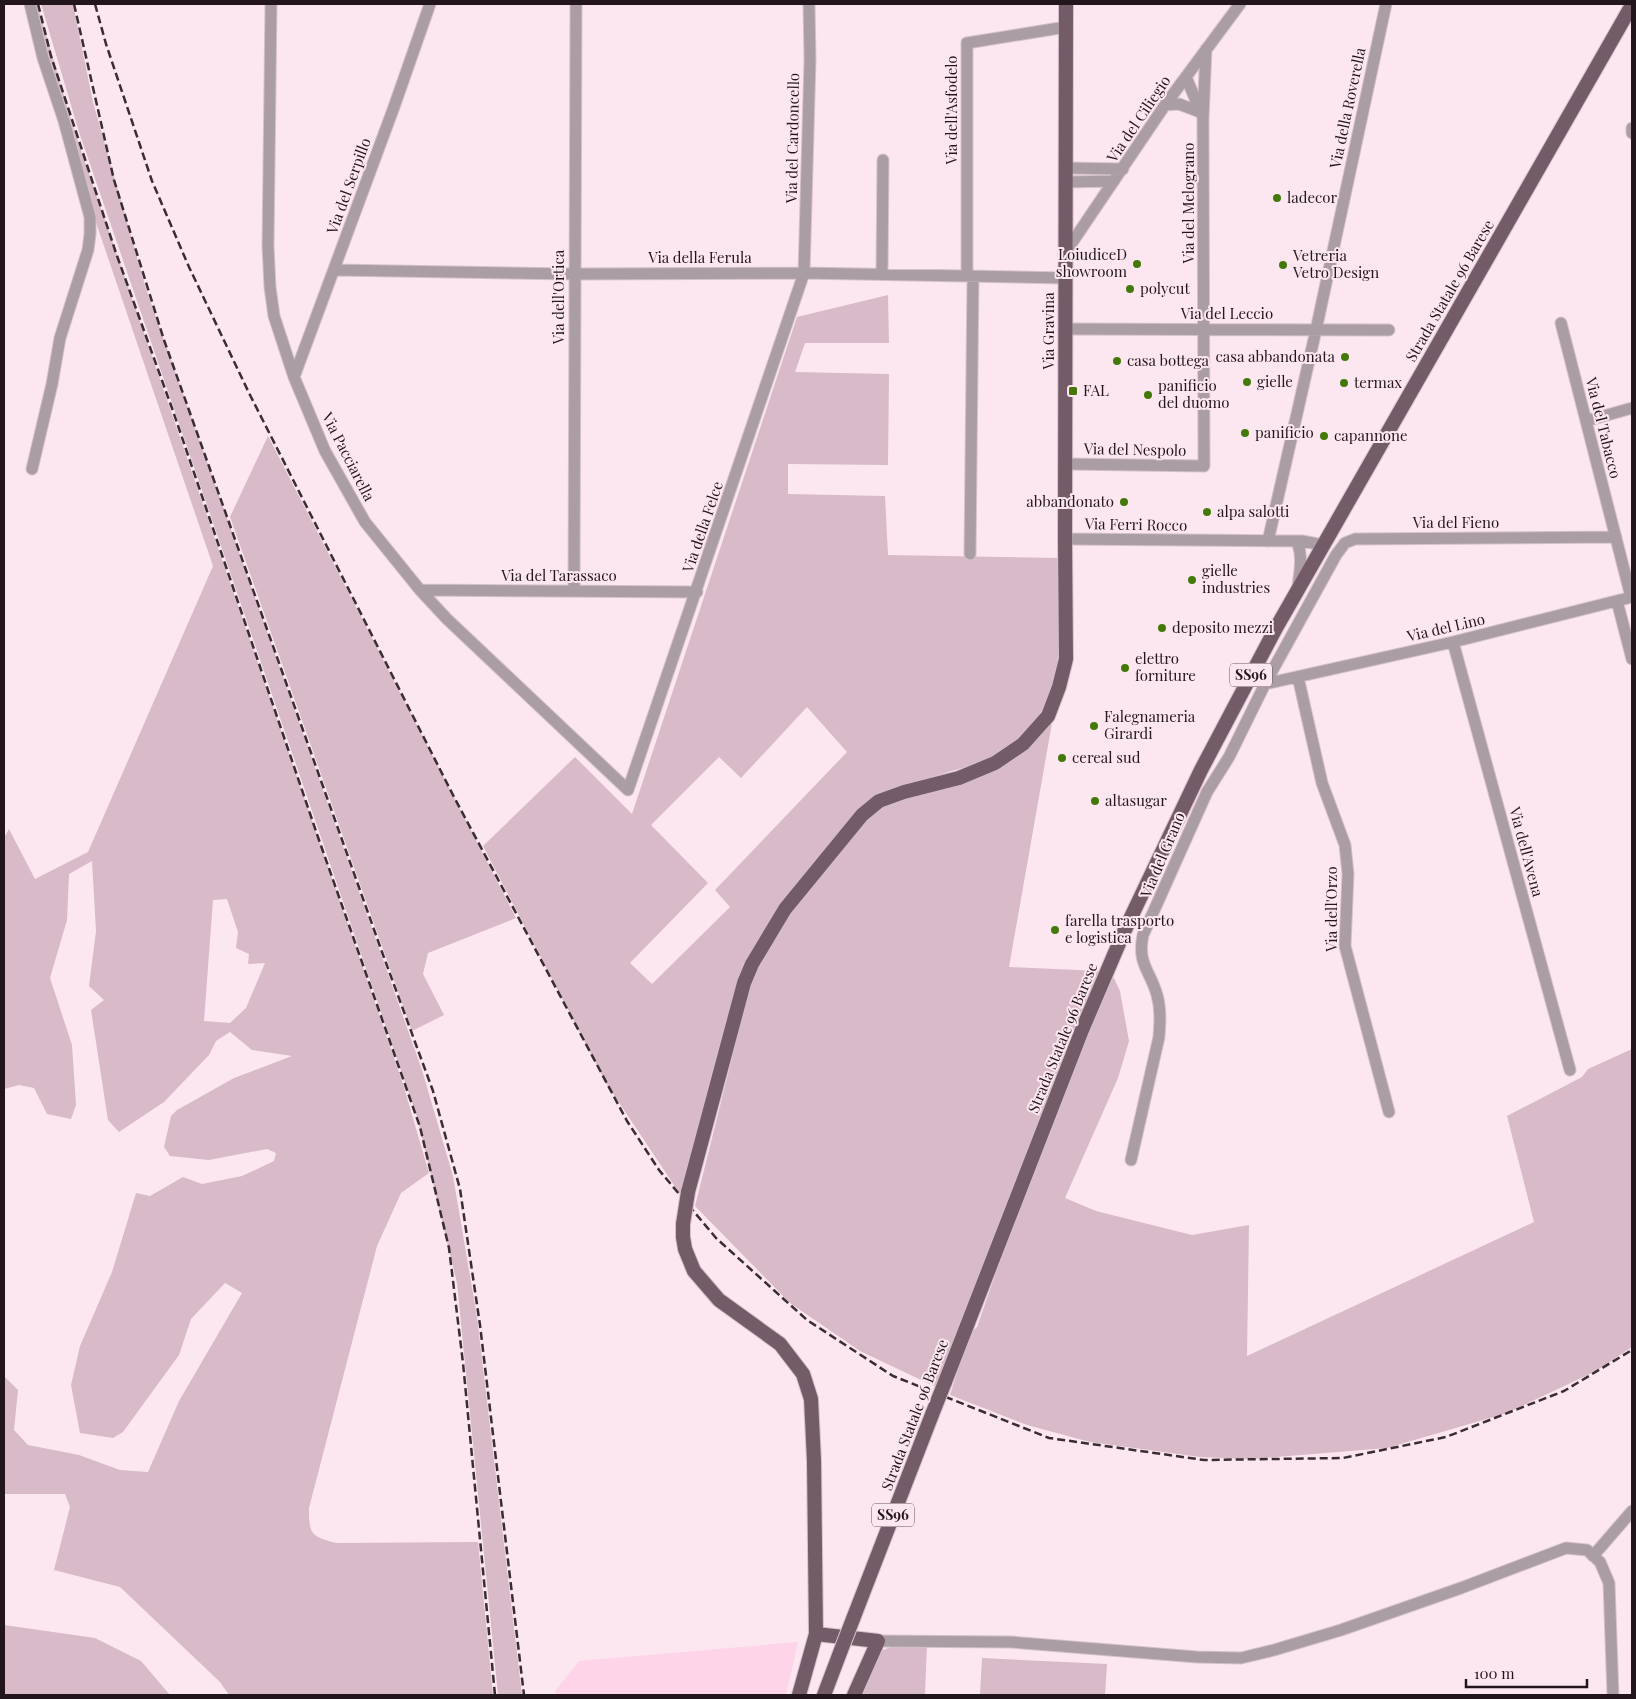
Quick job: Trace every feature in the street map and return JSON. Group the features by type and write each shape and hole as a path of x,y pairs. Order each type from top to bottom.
{"main road":[{"name":"Via Gravina","path":"800,1695 816,1634 814,1461 810,1399 803,1374 780,1344 719,1300 694,1271 688,1259 683,1238 683,1224 688,1192 744,983 752,964 785,909 862,815 879,801 904,792 959,778 995,763 1022,744 1048,716 1059,688 1066,658 1066,4"},
{"name":"Strada Statale 96 Barese","path":"824,1695 1082,1030 1123,934 1201,770 1271,636 1632,5"},
{"path":"816,1634 878,1641 854,1695"}],"street":[{"path":"30,4 43,58 64,121 90,218 88,250 60,338 52,384 32,469"},
{"name":"Via Pacciarella","path":"271,4 268,246 270,287 274,316 294,377 325,451 365,522 420,590 447,619 534,699 628,790"},
{"name":"Via del Serpillo","path":"294,377 335,270 430,4"},
{"name":"Via dell'Ortica","path":"574,590 576,4"},
{"name":"Via del Cardoncello","path":"804,273 810,60 809,4"},
{"name":"Via del Ciliegio","path":"1065,253 1165,105 1240,4"},
{"name":"Via della Roverella","path":"1268,541 1316,330 1386,4"},
{"name":"Via dell'Asfodelo","path":"970,554 970,276 967,43 1066,27"},
{"name":"Via del Melograno","path":"1204,466 1202,115 1206,49"},
{"path":"1186,76 1202,115"},
{"path":"1165,105 1179,104 1202,115"},
{"path":"1632,128 1632,133"},
{"path":"882,274 884,160"},
{"path":"1066,175 1123,169"},
{"path":"1066,175 1114,181"},
{"name":"Via della Ferula","path":"335,270 574,274 804,273 1065,278"},
{"name":"Via della Felce","path":"628,790 697,592 804,273"},
{"name":"Via del Tabacco","path":"1561,323 1632,597"},
{"name":"Via del Leccio","path":"1065,329 1389,330"},
{"path":"1586,421 1632,408"},
{"name":"Via del Nespolo","path":"1065,464 1204,466"},
{"name":"Via del Fieno","path":"1320,582 1341,547 1348,541 1355,539 1616,537"},
{"name":"Via Ferri Rocco","path":"1065,539 1268,541 1320,551"},
{"path":"1297,591 1300,566 1298,546"},
{"path":"1308,573 1320,582"},
{"name":"Via del Grano","path":"1131,1160 1159,1037 1161,1019 1157,993 1141,955 1143,936 1203,800 1230,757 1265,684 1320,582"},
{"name":"Via del Tarassaco","path":"420,590 697,592"},
{"name":"Via del Lino","path":"1265,684 1453,642 1632,597"},
{"path":"1617,601 1632,660"},
{"name":"Via dell'Avena","path":"1453,642 1570,1070"},
{"name":"Via dell'Orzo","path":"1298,677 1320,776 1345,845 1348,874 1345,946 1389,1112"},
{"path":"1593,1556 1632,1511"},
{"path":"878,1641 1011,1642 1198,1657 1241,1658 1341,1630 1461,1588 1566,1548 1587,1550 1600,1562 1609,1583 1613,1695"}],"shaded area":[{"path":"26,4 37,4 75,133 403,1084 429,1173 401,1193 377,1246 309,1508 311,1529 316,1536 336,1543 478,1542 493,1695 229,1695 220,1682 120,1587 54,1570 70,1507 65,1494 4,1494 4,1376 18,1390 14,1430 28,1445 79,1455 120,1470 148,1472 179,1401 242,1293 225,1283 191,1319 179,1355 123,1432 113,1438 80,1433 71,1385 80,1346 112,1272 136,1193 150,1196 183,1177 202,1184 242,1176 274,1161 276,1153 267,1149 209,1160 170,1156 164,1147 171,1116 177,1110 234,1078 292,1056 252,1050 230,1032 216,1041 209,1055 164,1102 119,1132 108,1120 91,1010 104,1000 89,986 96,931 92,861 69,874 67,920 50,978 72,1045 76,1105 71,1119 47,1114 34,1088 19,1085 4,1089 4,838 9,829 35,879 88,852 213,566 44,70","holes":["227,899 238,932 236,948 249,954 248,964 265,963 246,1008 230,1023 204,1021 213,900"]},
{"path":"41,4 73,4 93,102 146,289 422,1070 453,1176 477,1317 522,1695 498,1695 457,1283 417,1117 79,132"},
{"path":"888,295 889,343 805,343 795,372 889,374 888,465 788,464 788,494 885,496 888,555 1059,558 1060,616 1056,671 1049,696 1036,719 1017,740 981,763 929,778 872,799 740,981 680,1194 606,1083 483,846 575,757 632,814 797,317","holes":["807,707 847,752 715,890 730,907 652,984 630,963 708,883 651,825 719,757 741,778"]},
{"path":"268,436 516,918 428,953 423,974 444,1015 412,1031 230,517"},
{"path":"1052,723 1009,967 1100,971 1014,1185 940,1389 860,1351 790,1303 695,1206 753,974 794,905 869,817 888,802 999,767"},
{"path":"1112,974 1120,991 1129,1041 1118,1078 1065,1198 1096,1211 1192,1235 1249,1225 1247,1356 1534,1222 1507,1116 1582,1077 1588,1069 1632,1049 1632,1347 1596,1371 1507,1413 1387,1448 1252,1459 1200,1457 1090,1442 1027,1425 950,1395 969,1335 977,1327 1025,1189"},
{"path":"4,1625 95,1638 141,1661 170,1695 4,1695"},
{"path":"798,1642 786,1695 556,1695 555,1691 579,1661"},
{"path":"902,1643 927,1643 925,1695 861,1695 880,1651"},
{"path":"982,1658 1107,1664 1105,1695 980,1695"}],"railway":[{"path":"38,4 51,56 116,253 173,411 319,840 420,1127 449,1248 463,1363 495,1695"},
{"path":"74,4 114,180 164,340 433,1091 460,1189 480,1325 524,1695"},
{"path":"95,4 106,44 152,181 189,267 249,393 454,797 627,1121 659,1170 716,1238 807,1320 893,1376 1049,1438 1204,1460 1343,1458 1446,1437 1564,1391 1632,1350"}],"place":[{"name":"ladecor","path":"1277,198"},
{"name":"LoiudiceD showroom","path":"1137,264"},
{"name":"Vetreria Vetro Design","path":"1283,265"},
{"name":"polycut","path":"1130,289"},
{"name":"casa abbandonata","path":"1345,357"},
{"name":"casa bottega","path":"1117,361"},
{"name":"gielle","path":"1247,382"},
{"name":"termax","path":"1344,383"},
{"name":"FAL","path":"1073,391"},
{"name":"panificio del duomo","path":"1148,395"},
{"name":"panificio","path":"1245,433"},
{"name":"capannone","path":"1324,436"},
{"name":"abbandonato","path":"1124,502"},
{"name":"alpa salotti","path":"1207,512"},
{"name":"gielle industries","path":"1192,580"},
{"name":"deposito mezzi","path":"1162,628"},
{"name":"elettro forniture","path":"1125,668"},
{"name":"Falegnameria Girardi","path":"1094,726"},
{"name":"cereal sud","path":"1062,758"},
{"name":"altasugar","path":"1095,801"},
{"name":"farella trasporto e logistica","path":"1055,930"}]}
